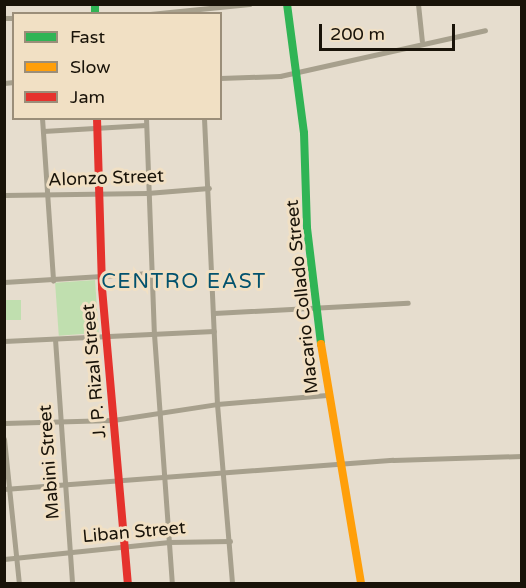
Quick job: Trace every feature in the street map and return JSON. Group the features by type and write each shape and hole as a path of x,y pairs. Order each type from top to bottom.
{"street":[{"path":"192,12 249,4"},
{"name":"Macario Collado Street","path":"287,4 304,133 307,228 327,395 337,465 361,584"},
{"path":"418,4 422,41"},
{"path":"222,78 252,79 422,41 485,30"},
{"path":"42,120 53,281"},
{"name":"J. P. Rizal Street","path":"97,120 105,337 128,584"},
{"path":"204,120 217,404 232,584"},
{"path":"43,131 97,129 146,122 154,334 172,584"},
{"name":"Alonzo Street","path":"4,195 147,194 209,188"},
{"path":"4,282 53,281 151,273"},
{"path":"214,313 408,303"},
{"path":"4,341 214,331"},
{"name":"Mabini Street","path":"55,339 72,584"},
{"path":"4,423 113,420 217,404 327,395"},
{"path":"4,439 7,489 19,584"},
{"path":"7,489 165,475 522,456"},
{"name":"Liban Street","path":"4,559 170,542 230,541"}],"green space":[{"path":"95,280 99,333 59,336 55,283"},
{"path":"5,300 21,300 21,320 5,320"}],"traffic: fast":[{"path":"95,4 95,12"},
{"path":"287,4 304,133 307,228 321,344"}],"traffic: slow":[{"path":"321,344 361,584"}],"traffic: jam":[{"path":"97,120 102,288 128,584"}],"district":[{"name":"CENTRO EAST","path":"184,282"}]}
